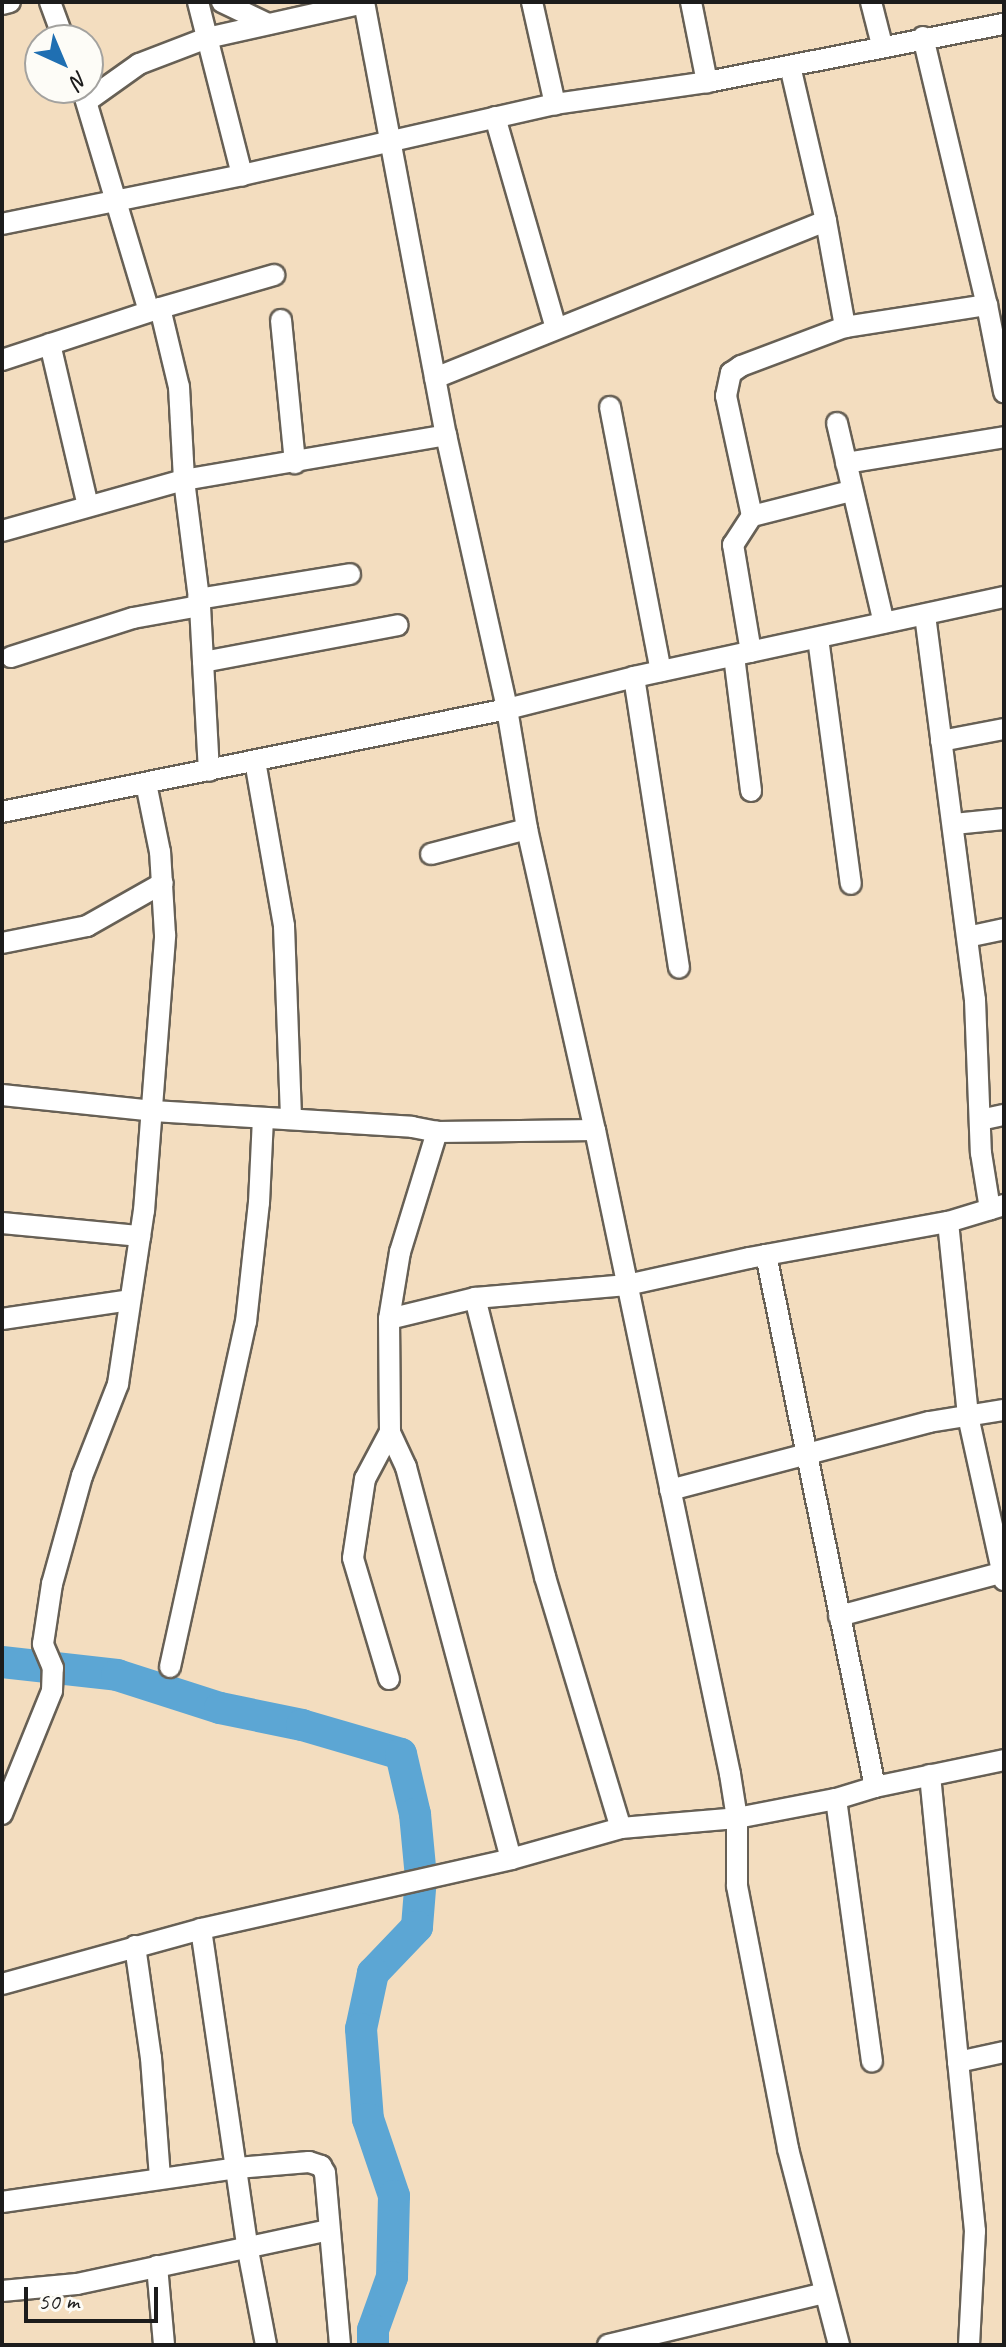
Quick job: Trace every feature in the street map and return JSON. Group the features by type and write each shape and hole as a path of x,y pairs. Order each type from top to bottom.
{"street":[{"path":"2,4 10,2"},
{"path":"50,2 58,24"},
{"path":"198,2 242,175"},
{"path":"222,2 268,24"},
{"path":"104,83 139,64 207,38 364,2 393,141 446,435 507,709 527,829 595,1130 737,1818 737,1886 788,2149 839,2345"},
{"path":"532,2 555,104"},
{"path":"691,2 707,82"},
{"path":"871,2 882,45"},
{"path":"2,224 242,175 555,104 707,82 882,45 1004,24"},
{"path":"923,37 1000,350 1004,392"},
{"path":"790,66 826,221 845,327"},
{"path":"87,104 115,201 179,387 184,480 199,602 209,771"},
{"path":"495,117 556,328"},
{"path":"435,378 826,221"},
{"path":"2,360 274,275"},
{"path":"752,516 726,396 731,373 741,366 845,327 987,305"},
{"path":"281,320 295,463"},
{"path":"50,344 88,506"},
{"path":"610,407 661,671"},
{"path":"837,423 884,623"},
{"path":"2,531 184,480 446,435"},
{"path":"846,463 1004,437"},
{"path":"751,791 733,545 752,516 851,491"},
{"path":"11,657 120,622 199,602 350,574"},
{"path":"2,812 507,709 634,677 1004,597"},
{"path":"389,1319 475,1298 627,1285 766,1255 948,1222 997,1207 980,1120 975,1000 925,615"},
{"path":"203,662 398,625"},
{"path":"818,638 851,884"},
{"path":"634,677 679,968"},
{"path":"941,741 1004,729"},
{"path":"255,761 284,926 291,1118"},
{"path":"2,1814 52,1691 53,1668 43,1644 52,1584 82,1476 118,1384 140,1236 153,1111 165,935 163,883 146,783"},
{"path":"954,824 1004,819"},
{"path":"431,854 527,829"},
{"path":"2,943 87,926 163,883"},
{"path":"967,937 1004,929"},
{"path":"2,1095 153,1111 291,1118 437,1132 595,1130"},
{"path":"980,1120 1004,1115"},
{"path":"170,1667 246,1322 259,1203 263,1118"},
{"path":"437,1132 400,1252 389,1319 390,1432 406,1467 511,1859"},
{"path":"839,1616 1003,1575 968,1416 948,1222"},
{"path":"2,1223 140,1236"},
{"path":"766,1255 875,1787"},
{"path":"475,1298 545,1577 621,1828"},
{"path":"2,1319 130,1300"},
{"path":"670,1490 929,1422 1004,1410"},
{"path":"389,1679 353,1558 365,1479 390,1432"},
{"path":"2,1984 201,1929 511,1859 621,1828 737,1818 836,1799 875,1787 1004,1760"},
{"path":"930,1775 975,2231 969,2345"},
{"path":"836,1799 872,2062"},
{"path":"201,1929 247,2245 266,2345"},
{"path":"135,1946 151,2058 160,2177"},
{"path":"958,2062 1004,2052"},
{"path":"2,2202 237,2168 309,2162 321,2166 325,2173 340,2345"},
{"path":"2,2291 77,2284 328,2230"},
{"path":"157,2266 164,2345"},
{"path":"608,2345 825,2293"}],"waterway":[{"path":"2,1662 117,1675 220,1708 302,1725 401,1754 415,1814 421,1877 417,1927 373,1973 361,2029 368,2119 394,2196 392,2277 373,2330 373,2345"}]}
